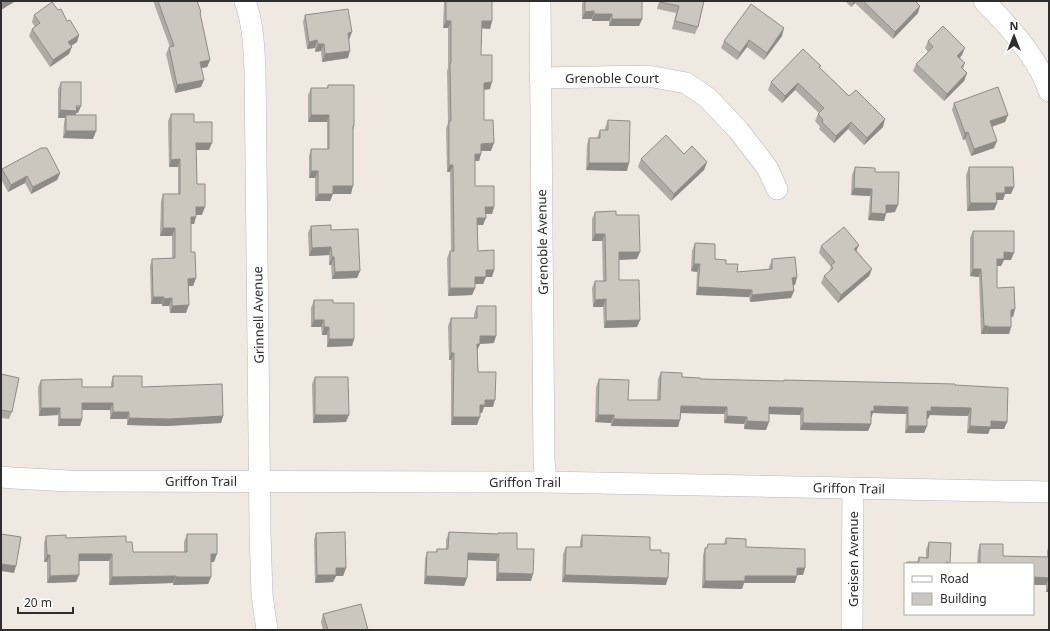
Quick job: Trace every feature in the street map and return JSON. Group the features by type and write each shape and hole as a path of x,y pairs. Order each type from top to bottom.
{"street":[{"name":"Grinnell Avenue","path":"245,1 248,8 254,39 262,595 267,630"},
{"name":"Grenoble Avenue","path":"540,1 544,460 546,482"},
{"path":"993,4 1027,50 1042,75 1049,91"},
{"name":"Grenoble Court","path":"540,78 648,76 686,83 708,98 739,131 768,169 777,189"},
{"name":"Griffon Trail","path":"1,477 69,481 546,482 1049,492"},
{"name":"Greisen Avenue","path":"852,630 853,488"}],"building":[{"path":"158,1 197,1 201,12 210,60 200,62 204,80 177,85 169,47 174,46"},
{"path":"446,1 492,1 492,21 482,21 481,55 492,55 492,82 484,83 484,120 493,120 494,143 481,144 481,154 475,154 475,186 494,186 494,207 485,207 486,218 477,218 478,251 494,250 494,270 486,270 486,277 475,277 475,288 450,288 450,251 454,251 453,165 449,165 449,121 451,121 451,21 446,21"},
{"path":"585,1 642,1 642,19 612,19 612,14 594,14 594,11 585,12"},
{"path":"660,1 704,1 698,27 675,21 679,6"},
{"path":"863,1 915,1 920,6 895,32"},
{"path":"52,2 58,10 61,9 67,21 70,20 79,35 68,42 72,47 53,60 32,29 40,23 34,15"},
{"path":"751,4 784,28 767,53 749,40 740,53 724,41"},
{"path":"348,9 352,32 348,33 350,51 325,54 324,44 318,44 317,40 309,42 305,15"},
{"path":"943,26 965,48 957,56 965,63 961,67 967,73 947,94 916,64 933,47 928,41"},
{"path":"803,49 849,96 856,90 885,119 867,138 851,122 836,136 822,122 823,120 818,114 824,108 798,83 785,96 771,82"},
{"path":"61,82 81,82 81,106 76,106 77,111 60,110"},
{"path":"328,85 354,85 353,186 333,186 333,194 318,194 318,171 311,171 311,149 329,149 329,115 311,115 311,88 328,88"},
{"path":"998,87 1008,115 990,121 997,141 974,149 968,132 965,133 954,103"},
{"path":"171,114 194,114 194,122 212,122 212,143 196,143 197,184 205,184 205,207 196,207 196,217 191,217 191,252 195,252 196,278 188,279 189,305 172,306 172,298 164,299 164,297 153,297 152,259 175,258 175,228 163,228 163,194 180,194 180,159 171,160"},
{"path":"66,115 96,115 96,131 66,131"},
{"path":"608,120 630,121 629,163 589,163 589,138 600,138 600,130 608,130"},
{"path":"666,135 684,154 692,146 707,162 674,194 641,159"},
{"path":"41,148 47,148 60,173 33,187 27,176 11,185 2,169"},
{"path":"855,167 875,168 875,172 899,172 898,205 886,205 886,214 871,213 872,189 854,188"},
{"path":"969,167 1013,167 1014,187 1005,187 1005,193 996,193 997,203 970,203"},
{"path":"616,211 616,215 639,215 640,252 619,252 619,280 639,280 640,320 606,321 606,299 595,300 595,281 606,281 605,234 595,234 595,212"},
{"path":"331,225 331,230 358,229 360,271 335,272 334,257 332,257 331,247 312,248 311,226"},
{"path":"844,227 859,245 854,249 872,269 841,295 824,276 833,268 831,265 835,262 821,246"},
{"path":"973,231 1014,231 1014,253 1004,252 1004,259 997,259 997,288 1014,287 1015,309 1011,310 1011,327 984,326 981,269 973,269"},
{"path":"695,243 715,244 715,259 726,260 726,264 738,264 737,272 772,269 772,259 795,257 797,277 792,278 794,291 752,295 752,290 698,287 700,264 694,264"},
{"path":"314,300 333,300 333,303 354,303 354,339 329,339 329,327 324,327 324,320 314,320"},
{"path":"477,306 496,306 496,336 480,336 480,344 477,344 478,372 496,372 495,400 485,400 485,405 480,405 480,417 453,417 454,353 451,353 451,318 477,318"},
{"path":"661,372 682,373 682,377 700,379 955,384 1008,388 1007,422 991,421 991,427 970,426 971,408 931,407 931,411 927,411 927,426 908,426 908,407 874,406 874,411 871,411 871,424 803,423 803,408 769,407 769,422 747,421 747,417 727,416 727,407 681,406 680,420 614,419 614,415 598,415 599,379 629,380 628,400 660,400"},
{"path":"1,374 19,378 12,412 1,410"},
{"path":"113,376 142,376 142,387 222,384 223,416 169,419 129,418 129,412 113,412 113,403 82,403 82,419 60,419 60,408 41,408 41,380 82,379 82,387 113,387"},
{"path":"315,377 348,377 349,415 315,415"},
{"path":"345,532 346,568 336,568 336,575 317,575 316,533"},
{"path":"449,532 498,534 517,533 517,549 534,549 533,574 498,573 499,554 468,553 467,578 426,576 427,552 437,552 437,549 448,549"},
{"path":"1,534 21,537 16,566 1,564"},
{"path":"187,534 217,534 217,554 211,554 211,577 112,577 112,554 79,554 79,575 50,576 50,555 47,555 46,536 66,535 66,538 126,536 126,542 132,542 133,552 187,552"},
{"path":"582,535 650,537 650,550 661,550 661,553 669,553 668,578 565,575 566,547 582,547"},
{"path":"726,538 746,539 746,547 805,549 805,568 797,568 797,576 745,576 745,581 705,581 705,548 707,548 708,544 726,544"},
{"path":"929,542 951,543 950,563 907,563 919,562 919,557 928,558"},
{"path":"980,544 1003,544 1003,556 1049,557 1049,578 1034,577 1034,563 980,563"},
{"path":"361,604 368,630 328,630 323,614"}]}
